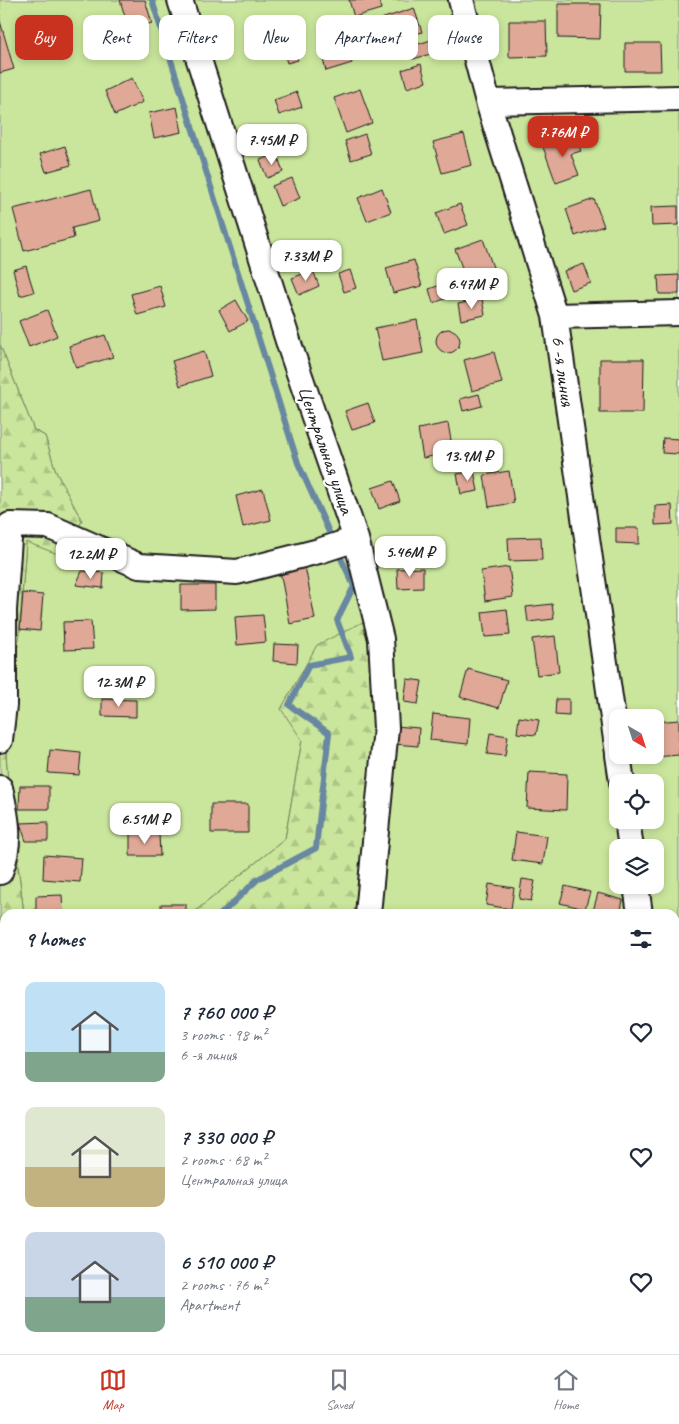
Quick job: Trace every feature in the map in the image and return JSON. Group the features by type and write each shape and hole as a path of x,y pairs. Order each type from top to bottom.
{"street":[{"name":"Центральная улица","path":"180,0 290,348 356,539 381,638 386,728 368,909"},
{"name":"6 -я линия","path":"461,0 488,102 555,316 612,709"},
{"path":"488,102 679,98"},
{"path":"555,316 679,313"},
{"path":"0,740 4,705 4,610 10,525 48,526 139,566 237,572 319,551 356,539"},
{"path":"0,788 7,820 6,857 0,872"},
{"path":"637,894 639,909"}],"green space":[{"path":"0,0 679,0 679,909 366,909 302,740 285,839 198,909 23,909 8,784 5,737 19,637 26,542 82,521 56,472 45,436 34,430 0,345"},
{"path":"0,345 34,430 45,436 56,472 82,521 63,556 26,542 19,637 5,737 8,784 23,909 0,909"},
{"path":"375,616 382,658 368,909 198,909 285,839 302,740 281,709 317,645"}],"building":[{"path":"120,0 145,0 152,23 149,24 149,15 124,15"},
{"path":"349,0 379,0 381,9 361,15 353,15"},
{"path":"558,4 601,4 600,39 558,38"},
{"path":"414,8 416,15 393,15"},
{"path":"418,20 422,32 418,33"},
{"path":"0,21 14,69 0,73"},
{"path":"509,21 546,21 547,56 509,57"},
{"path":"428,41 428,55 418,58 418,44"},
{"path":"625,43 660,43 661,71 625,71"},
{"path":"286,60 298,60 287,63"},
{"path":"323,60 351,60 352,63 326,71"},
{"path":"421,64 426,82 407,88 402,70"},
{"path":"132,78 143,102 115,115 105,91"},
{"path":"360,89 372,123 346,133 334,98"},
{"path":"297,92 302,107 279,115 274,100"},
{"path":"177,107 182,132 154,138 149,113"},
{"path":"365,134 371,154 351,160 345,141"},
{"path":"464,134 472,165 442,173 433,142"},
{"path":"575,135 581,151 571,154 579,175 556,183 543,147"},
{"path":"65,146 71,165 46,172 40,154"},
{"path":"277,154 283,172 267,178 260,160"},
{"path":"292,178 300,198 280,206 272,186"},
{"path":"382,188 391,212 367,221 358,198"},
{"path":"91,189 99,221 72,228 74,238 24,251 13,209"},
{"path":"594,199 604,226 575,236 566,209"},
{"path":"460,204 468,225 444,234 436,213"},
{"path":"678,206 678,225 652,226 651,207"},
{"path":"483,239 494,270 467,281 455,249"},
{"path":"414,260 422,286 393,293 386,268"},
{"path":"584,264 591,283 571,290 564,271"},
{"path":"26,266 34,292 20,296 13,270"},
{"path":"313,270 319,286 299,295 292,278"},
{"path":"350,270 356,288 344,292 338,274"},
{"path":"679,275 679,294 659,294 658,276"},
{"path":"449,282 454,296 433,303 429,289"},
{"path":"160,286 166,307 137,315 131,294"},
{"path":"482,299 485,315 461,320 458,304"},
{"path":"236,300 248,321 230,331 219,310"},
{"path":"47,310 57,336 29,347 19,321"},
{"path":"417,320 423,353 382,361 375,328"},
{"path":"448,329 457,332 460,341 457,350 448,353 439,350 436,341 439,332"},
{"path":"105,335 113,357 76,368 69,346"},
{"path":"204,351 211,376 180,386 172,361"},
{"path":"494,352 502,383 472,391 464,360"},
{"path":"600,359 644,359 643,413 600,413"},
{"path":"479,394 482,406 463,411 460,399"},
{"path":"368,403 375,423 352,430 345,411"},
{"path":"448,423 453,452 423,458 418,429"},
{"path":"663,438 679,439 679,454 662,453"},
{"path":"474,471 478,491 461,494 457,474"},
{"path":"509,471 514,503 489,507 484,475"},
{"path":"393,481 400,501 379,509 372,488"},
{"path":"263,489 271,520 243,527 236,496"},
{"path":"672,505 673,524 655,525 655,506"},
{"path":"616,528 639,528 639,544 616,543"},
{"path":"541,537 542,560 509,561 508,538"},
{"path":"305,566 315,619 290,624 280,571"},
{"path":"509,567 513,597 485,601 481,571"},
{"path":"423,568 423,588 398,589 397,569"},
{"path":"82,571 104,573 103,588 76,585"},
{"path":"181,585 215,585 215,609 181,610"},
{"path":"23,593 43,595 40,631 20,629"},
{"path":"552,604 554,619 528,622 526,607"},
{"path":"507,609 510,635 485,637 482,612"},
{"path":"263,615 266,642 237,645 235,617"},
{"path":"91,621 93,649 64,650 63,622"},
{"path":"555,636 559,672 537,675 532,639"},
{"path":"274,644 298,645 297,663 273,661"},
{"path":"468,669 507,680 499,708 460,697"},
{"path":"407,679 422,681 418,704 404,702"},
{"path":"102,699 136,700 136,717 102,716"},
{"path":"556,699 569,699 569,716 555,715"},
{"path":"433,714 470,718 468,744 430,740"},
{"path":"519,717 539,720 536,735 517,733"},
{"path":"679,720 679,755 664,756 664,721"},
{"path":"395,726 419,728 418,746 394,744"},
{"path":"490,733 508,736 505,756 487,754"},
{"path":"50,750 81,753 79,775 48,773"},
{"path":"529,772 567,774 566,810 527,808"},
{"path":"20,786 49,786 49,809 19,809"},
{"path":"211,804 248,804 248,833 211,833"},
{"path":"48,822 48,841 26,841 20,823"},
{"path":"516,832 547,836 543,864 512,860"},
{"path":"130,833 159,833 160,856 130,856"},
{"path":"44,855 82,858 80,882 43,879"},
{"path":"522,879 535,881 531,901 519,899"},
{"path":"489,884 514,888 511,909 486,905"},
{"path":"565,886 590,892 585,909 560,903"},
{"path":"598,893 623,900 621,909 594,909"},
{"path":"62,895 63,909 36,909 36,896"},
{"path":"161,904 186,904 186,909 161,909"}],"waterway":[{"path":"152,0 298,463 333,541"},
{"path":"226,909 258,879 316,848 329,733 289,705 309,665 351,657 337,620 354,586 337,550"}]}
